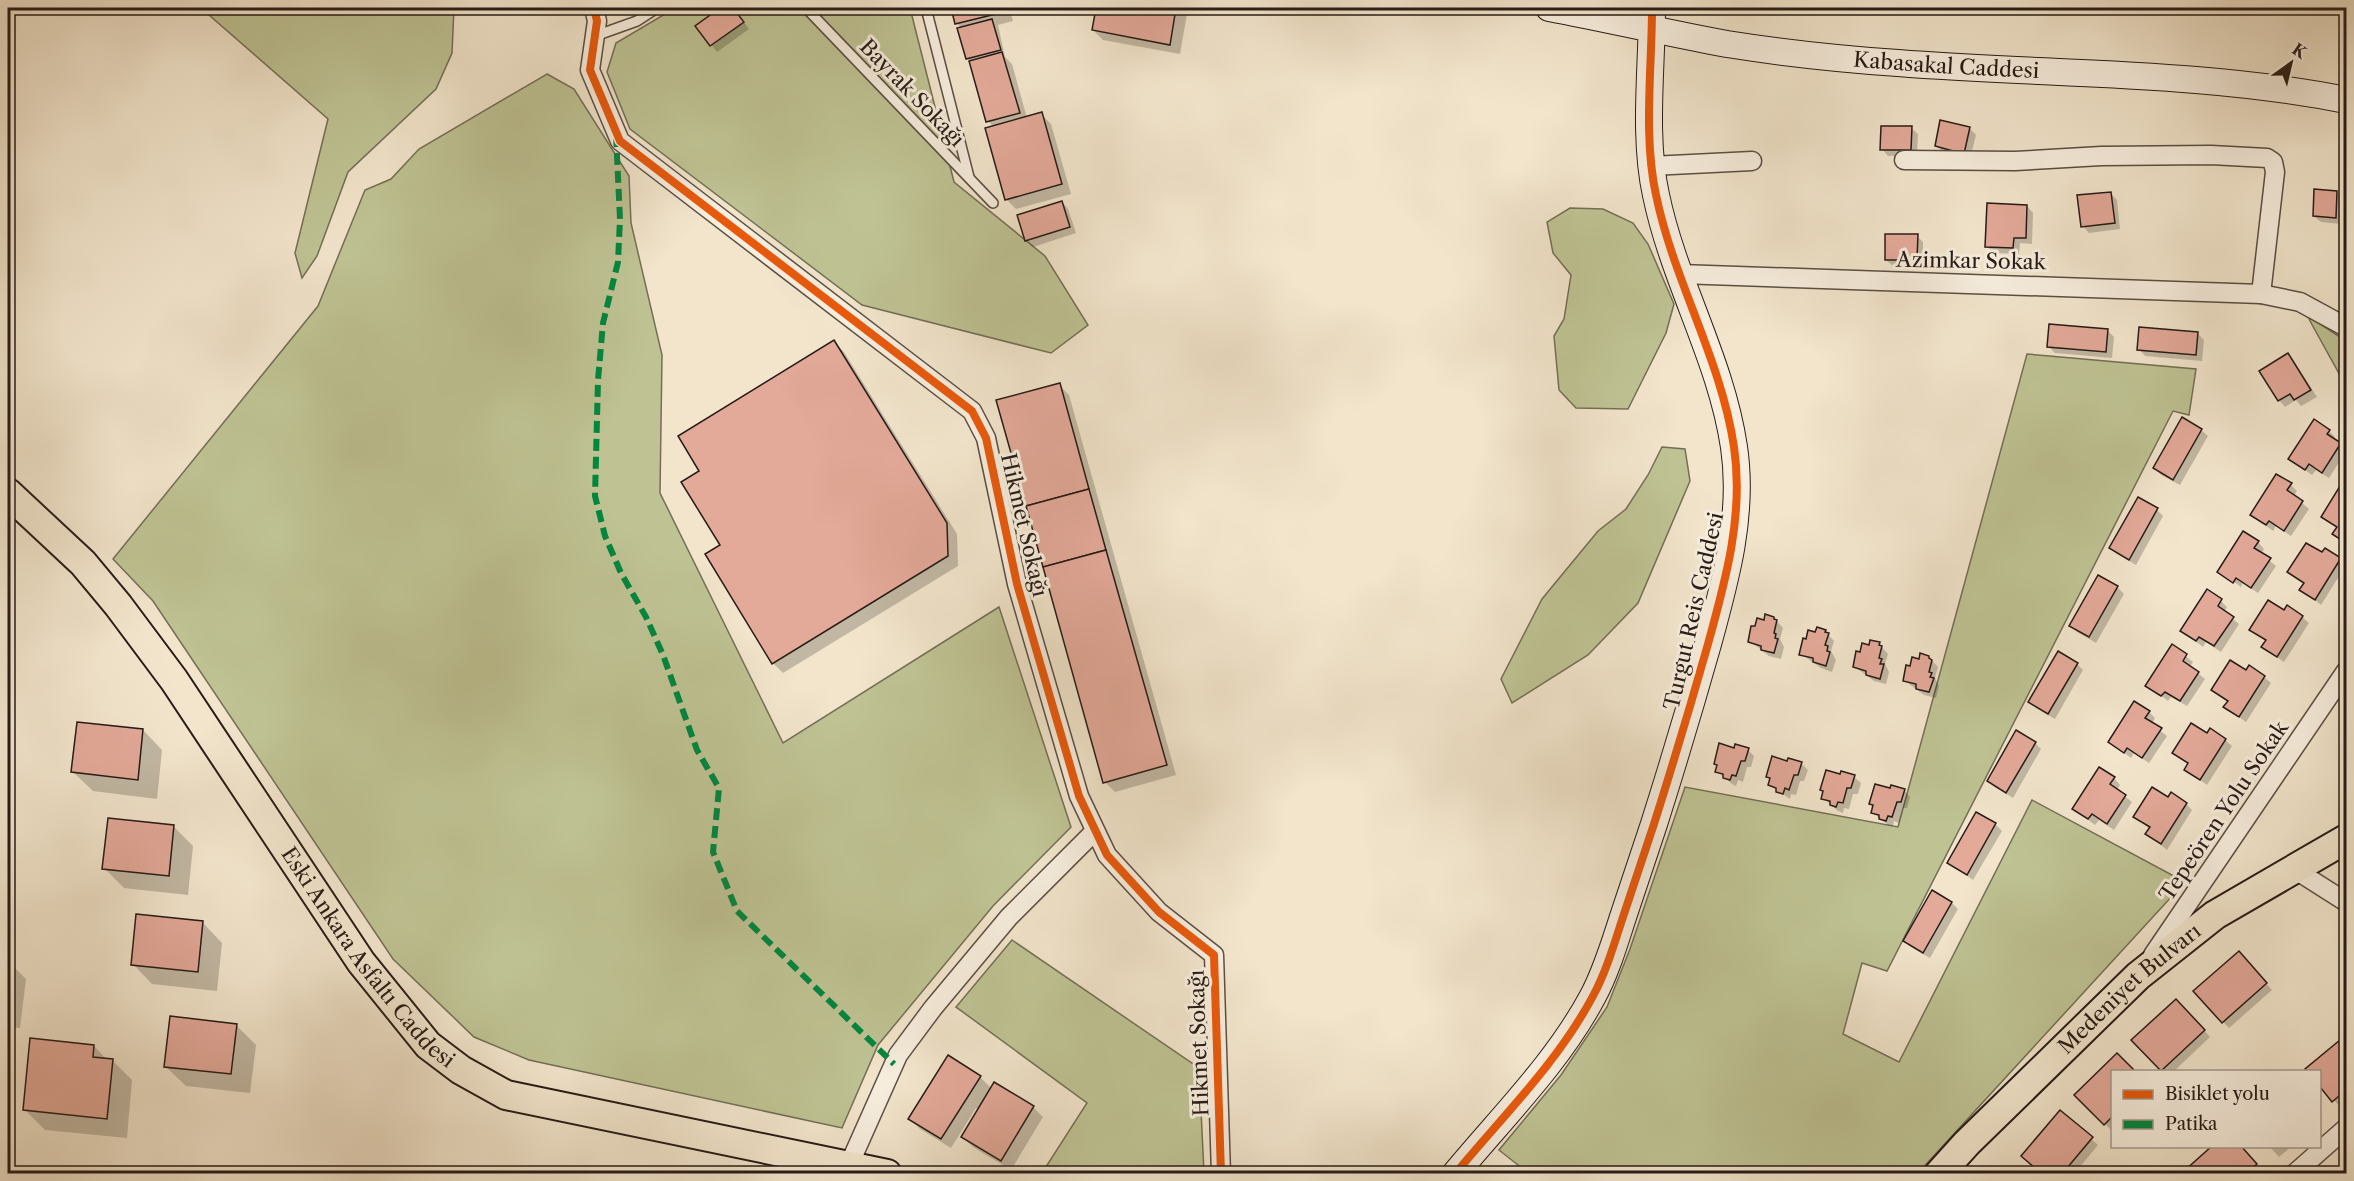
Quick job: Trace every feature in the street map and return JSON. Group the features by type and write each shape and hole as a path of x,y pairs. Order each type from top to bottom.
{"main road":[{"name":"Eski Ankara Asfaltı Caddesi","path":"8,494 83,563 118,605 174,680 362,962 428,1045 461,1070 507,1095 887,1173"},
{"name":"Medeniyet Bulvarı","path":"1939,1173 1966,1143 2138,976 2216,915 2346,839"}],"street":[{"name":"Hikmet Sokağı","path":"594,8 597,21 590,70 620,141 972,411 986,438 1017,584 1079,796 1107,855 1159,912 1214,955 1221,1173"},
{"name":"Kabasakal Caddesi","path":"1549,8 1652,18 1727,44 1824,57 2179,78 2265,86 2346,100"},
{"name":"Turgut Reis Caddesi","path":"1455,1173 1572,1032 1594,993 1611,954 1689,711 1718,608 1736,522 1738,486 1726,404 1713,361 1665,231 1651,166 1652,18"},
{"path":"1904,160 2015,161 2101,156 2211,155 2267,158 2273,162 2275,172 2260,294"},
{"path":"1651,166 1706,161 1752,161"},
{"name":"Azimkar Sokak","path":"1680,274 2260,294 2300,302 2346,327"},
{"name":"Tepeören Yolu Sokak","path":"2138,976 2346,671"},
{"path":"849,1165 898,1055 933,1008 1009,917 1095,831"},
{"path":"2294,870 2346,902"},
{"path":"2294,1173 2346,1128"}],"lane":[{"path":"595,36 637,21 657,8"},
{"name":"Bayrak Sokağı","path":"806,8 993,203"},
{"path":"926,8 970,179"}],"green space":[{"path":"201,8 454,8 452,53 436,89 348,172 317,256 302,278 295,253 328,119"},
{"path":"675,8 910,8 954,182 1045,256 1088,325 1051,353 862,305 630,129 607,72 616,43"},
{"path":"547,74 574,89 629,176 631,223 662,355 660,493 783,743 999,607 1071,827 993,906 878,1045 842,1128 529,1060 474,1037 393,959 153,601 113,559 318,306 365,190 391,179 419,149"},
{"path":"1570,208 1603,209 1633,223 1648,244 1674,304 1666,333 1628,409 1576,408 1559,390 1554,336 1564,319 1571,275 1553,253 1547,222"},
{"path":"2308,316 2346,341 2346,386 2310,321"},
{"path":"2027,354 2196,369 2189,415 2173,411 1887,971 1862,963 1843,1034 1899,1062 2032,800 2185,882 1918,1173 1528,1173 1499,1150 1561,1075 1607,1007 1630,949 1685,787 1898,827"},
{"path":"1662,447 1685,449 1690,481 1638,603 1588,655 1512,703 1501,679 1542,599 1598,531 1626,509 1648,475"},
{"path":"1012,940 1199,1068 1204,1173 1042,1173 1087,1103 956,1007"}],"building":[{"path":"720,8 733,8 744,22 710,46 695,26"},
{"path":"951,8 1002,8 1004,12 955,24"},
{"path":"1096,8 1176,8 1170,45 1092,30"},
{"path":"992,19 1001,50 966,59 957,28"},
{"path":"1002,52 1020,113 986,122 969,61"},
{"path":"1042,112 1062,184 1005,200 985,128"},
{"path":"1940,120 1970,127 1964,154 1935,146"},
{"path":"1881,126 1912,126 1911,150 1880,150"},
{"path":"2314,189 2337,191 2336,218 2313,216"},
{"path":"2111,192 2115,223 2081,227 2077,195"},
{"path":"1062,201 1070,227 1025,241 1017,215"},
{"path":"1987,203 2027,205 2026,238 2014,238 2013,248 1985,247"},
{"path":"1885,234 1918,234 1917,260 1885,260"},
{"path":"2049,324 2108,329 2106,352 2047,347"},
{"path":"2139,327 2198,332 2196,355 2137,350"},
{"path":"834,340 947,523 948,556 772,664 705,554 720,545 681,482 699,471 678,436"},
{"path":"2288,353 2311,390 2294,400 2290,394 2278,401 2259,371"},
{"path":"1060,383 1089,489 1026,506 996,400"},
{"path":"2182,417 2202,429 2173,480 2153,468"},
{"path":"2314,419 2330,430 2327,434 2341,443 2322,473 2309,464 2305,470 2288,459"},
{"path":"2276,474 2292,483 2287,490 2303,501 2284,531 2269,521 2266,525 2250,515"},
{"path":"2340,486 2346,490 2346,543 2332,534 2337,527 2321,517"},
{"path":"1089,489 1106,550 1043,567 1026,506"},
{"path":"2138,497 2158,508 2129,560 2109,548"},
{"path":"2243,531 2259,541 2254,548 2271,558 2251,588 2236,578 2233,583 2217,572"},
{"path":"2306,543 2322,552 2325,548 2341,558 2315,600 2299,590 2304,583 2287,572"},
{"path":"1106,550 1167,765 1103,783 1043,567"},
{"path":"2098,575 2118,586 2089,637 2069,626"},
{"path":"2207,589 2222,599 2218,606 2234,617 2214,646 2199,637 2196,641 2180,631"},
{"path":"2268,600 2284,610 2287,605 2303,616 2277,657 2261,647 2266,640 2249,630"},
{"path":"1765,614 1777,620 1774,633 1775,638 1778,639 1774,653 1761,650 1761,646 1748,642 1751,626 1755,626 1757,618 1764,620"},
{"path":"1817,627 1829,633 1825,645 1828,646 1827,651 1830,652 1826,666 1813,662 1813,658 1799,655 1803,638 1806,639 1808,630 1815,632"},
{"path":"1870,640 1880,642 1879,645 1882,646 1879,658 1882,659 1880,664 1884,664 1880,679 1866,675 1866,671 1853,667 1856,651 1860,652 1862,643 1869,645"},
{"path":"2172,644 2187,654 2183,661 2199,672 2180,701 2165,692 2161,696 2145,686"},
{"path":"2058,651 2078,663 2048,714 2028,702"},
{"path":"1920,653 1929,656 1932,660 1929,672 1932,673 1930,677 1934,678 1929,692 1916,689 1916,684 1903,681 1906,665 1910,666 1912,657 1919,659"},
{"path":"2230,660 2246,670 2249,665 2265,676 2239,717 2223,707 2228,701 2211,690"},
{"path":"2134,701 2150,711 2145,718 2162,728 2142,758 2127,748 2124,753 2108,742"},
{"path":"77,722 143,729 138,780 71,772"},
{"path":"2191,723 2207,733 2210,728 2226,739 2200,780 2184,770 2188,763 2172,753"},
{"path":"2016,730 2036,742 2006,793 1987,781"},
{"path":"1719,743 1734,748 1735,744 1749,748 1745,761 1741,761 1736,776 1732,775 1730,780 1723,778 1723,774 1715,772 1717,765 1714,764"},
{"path":"1772,756 1787,761 1788,758 1802,762 1798,775 1794,775 1789,790 1785,788 1783,794 1776,792 1776,788 1768,785 1770,778 1766,777"},
{"path":"2099,767 2115,777 2110,784 2126,795 2107,824 2092,814 2088,819 2072,809"},
{"path":"1826,770 1855,775 1851,788 1847,788 1843,803 1838,802 1836,807 1830,805 1830,801 1821,799 1823,791 1820,790"},
{"path":"1875,784 1905,789 1901,802 1897,802 1892,817 1888,816 1886,821 1879,819 1879,815 1871,813 1873,805 1869,804"},
{"path":"2152,787 2168,797 2171,792 2187,803 2161,844 2145,834 2150,827 2133,817"},
{"path":"1976,812 1996,823 1967,875 1947,863"},
{"path":"108,818 174,825 169,876 102,869"},
{"path":"1932,890 1952,902 1923,953 1903,941"},
{"path":"136,914 203,921 198,972 131,965"},
{"path":"2239,951 2267,983 2222,1023 2193,991"},
{"path":"2176,999 2205,1030 2162,1070 2131,1040"},
{"path":"170,1016 237,1024 231,1074 164,1067"},
{"path":"2346,1035 2346,1090 2332,1102 2321,1088 2321,1070 2305,1069"},
{"path":"30,1038 94,1045 93,1057 113,1059 107,1119 23,1110"},
{"path":"2117,1053 2134,1070 2111,1070 2111,1118 2104,1125 2074,1095"},
{"path":"948,1055 981,1076 941,1139 908,1119"},
{"path":"994,1082 1034,1106 1001,1161 961,1137"},
{"path":"2060,1110 2093,1137 2062,1174 2042,1174 2021,1156"},
{"path":"2210,1148 2243,1148 2257,1164 2246,1174 2184,1174 2183,1172"}],"marked path":[{"path":"616,135 620,219 618,262 603,323 598,380 595,496 605,536 621,573 646,617 663,655 697,750 719,788 713,852 737,911 894,1064"}],"cycle path":[{"path":"594,8 597,21 590,70 620,141 972,411 986,438 1017,584 1079,796 1107,855 1159,912 1214,955 1221,1174"},
{"path":"1455,1174 1547,1066 1579,1020 1602,976 1682,734 1715,620 1732,546 1737,497 1734,447 1728,414 1674,259 1664,227 1652,172 1649,126 1652,8"}]}
